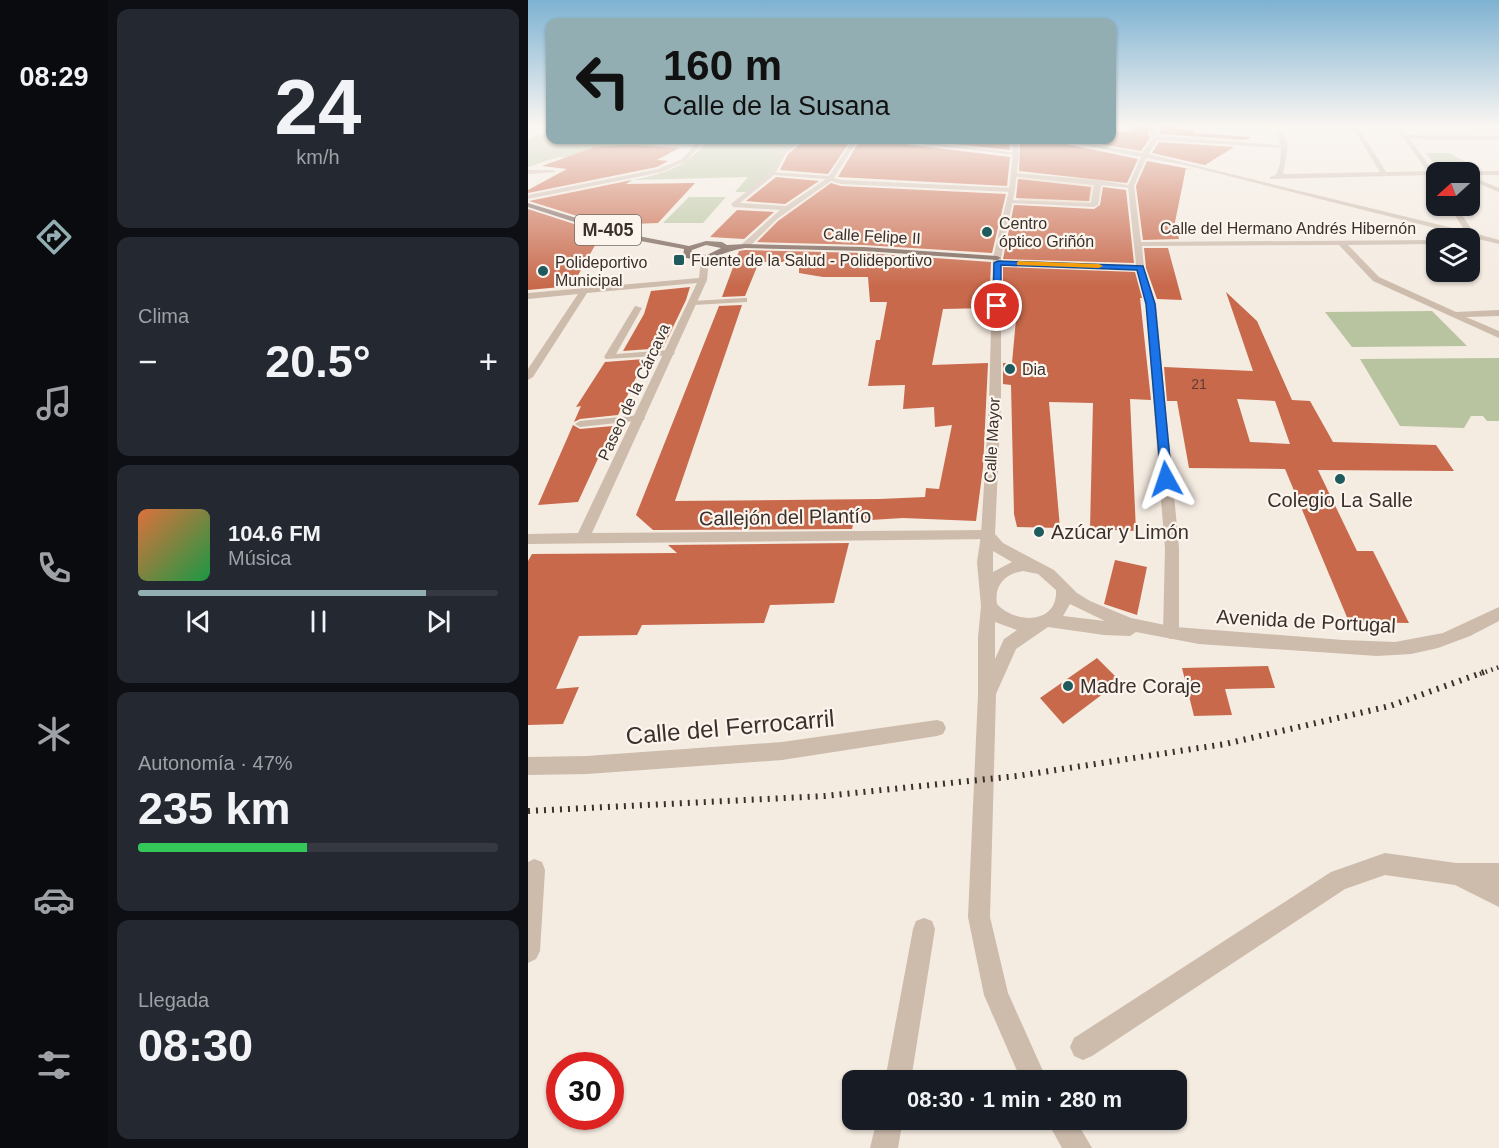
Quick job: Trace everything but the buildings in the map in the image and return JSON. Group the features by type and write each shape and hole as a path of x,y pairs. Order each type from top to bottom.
{"main road":[{"name":"M-405","path":"528,205 627,236 689,248 712,242 722,244 725,248"},
{"name":"Calle Felipe II","path":"745,246 864,249 998,260"},
{"name":"M-405","path":"689,248 686,255 705,258 719,254 725,248 745,246"}],"street":[{"path":"528,196 620,179"},
{"path":"766,179 733,205 788,208"},
{"path":"827,179 841,182 1012,190"},
{"path":"745,246 774,217 831,179"},
{"name":"Calle Mayor","path":"1014,179 998,260 988,536 984,562 988,599 987,694 979,917 996,995 1030,1070"},
{"path":"1050,179 1131,186"},
{"path":"1134,179 1131,186 1134,225 1139,243 1140,267 1150,304 1172,548 1171,632"},
{"path":"1251,179 1437,228"},
{"path":"1262,181 1270,179"},
{"path":"1010,201 1094,205 1098,182"},
{"path":"1480,182 1499,190"},
{"path":"1480,239 1499,242"},
{"path":"1341,242 1376,279 1499,335"},
{"name":"Calle del Hermano Andrés Hibernón","path":"1139,243 1426,242"},
{"name":"Paseo de la Cárcava","path":"583,538 704,280 705,258"},
{"path":"998,260 1140,267"},
{"path":"528,296 704,280"},
{"path":"528,377 585,290"},
{"path":"1453,314 1499,313"},
{"path":"988,536 998,547 1029,566"},
{"name":"Callejón del Plantío","path":"529,541 583,538 988,536"},
{"path":"1012,567 1041,568 1053,574 1063,588 1078,601 1109,617 1140,627 1124,630 1044,621 1025,625 1011,623 997,615 988,599 991,582 1000,572 1012,567"},
{"path":"987,694 1010,644 1058,611 1064,599 1063,588"},
{"name":"Avenida de Portugal","path":"1140,627 1171,632 1355,648 1404,648 1449,638 1499,614"},
{"name":"Calle del Ferrocarril","path":"528,766 587,765 782,751 937,728"},
{"path":"1083,1047 1339,880 1385,864 1456,874 1499,874"},
{"path":"528,951 534,870"},
{"path":"1456,874 1499,896"},
{"path":"900,1070 924,929"},
{"path":"884,1148 888,1130"},
{"path":"1066,1130 1078,1148"}],"lane":[{"path":"693,303 744,300"},
{"path":"638,308 609,357 670,353"},
{"path":"580,424 639,418"}],"green space":[{"path":"640,179 688,179 633,180"},
{"path":"747,179 766,179 749,192 735,192"},
{"path":"689,197 726,197 703,223 663,223"},
{"path":"1432,311 1467,346 1352,347 1325,312"},
{"path":"1499,358 1499,421 1487,421 1483,416 1471,416 1464,428 1400,426 1360,359"}],"shaded area":[{"path":"1020,179 1053,179 1103,184 1098,206 1018,202"}],"railway":[{"path":"1480,674 1499,667"},
{"path":"528,811 825,796 1017,776 1225,744 1390,706 1484,672"}],"slow traffic":[{"path":"1019,264 1099,266"}],"place":[{"name":"Centro óptico Griñón","path":"987,232"},
{"name":"Fuente de la Salud - Polideportivo","path":"679,260"},
{"name":"Polideportivo Municipal","path":"543,271"},
{"name":"Dia","path":"1010,369"},
{"name":"Colegio La Salle","path":"1340,479"},
{"name":"Azúcar y Limón","path":"1039,532"},
{"name":"Madre Coraje","path":"1068,686"}],"route":[{"path":"997,306 998,263 1140,267 1150,304 1166,479"}]}
